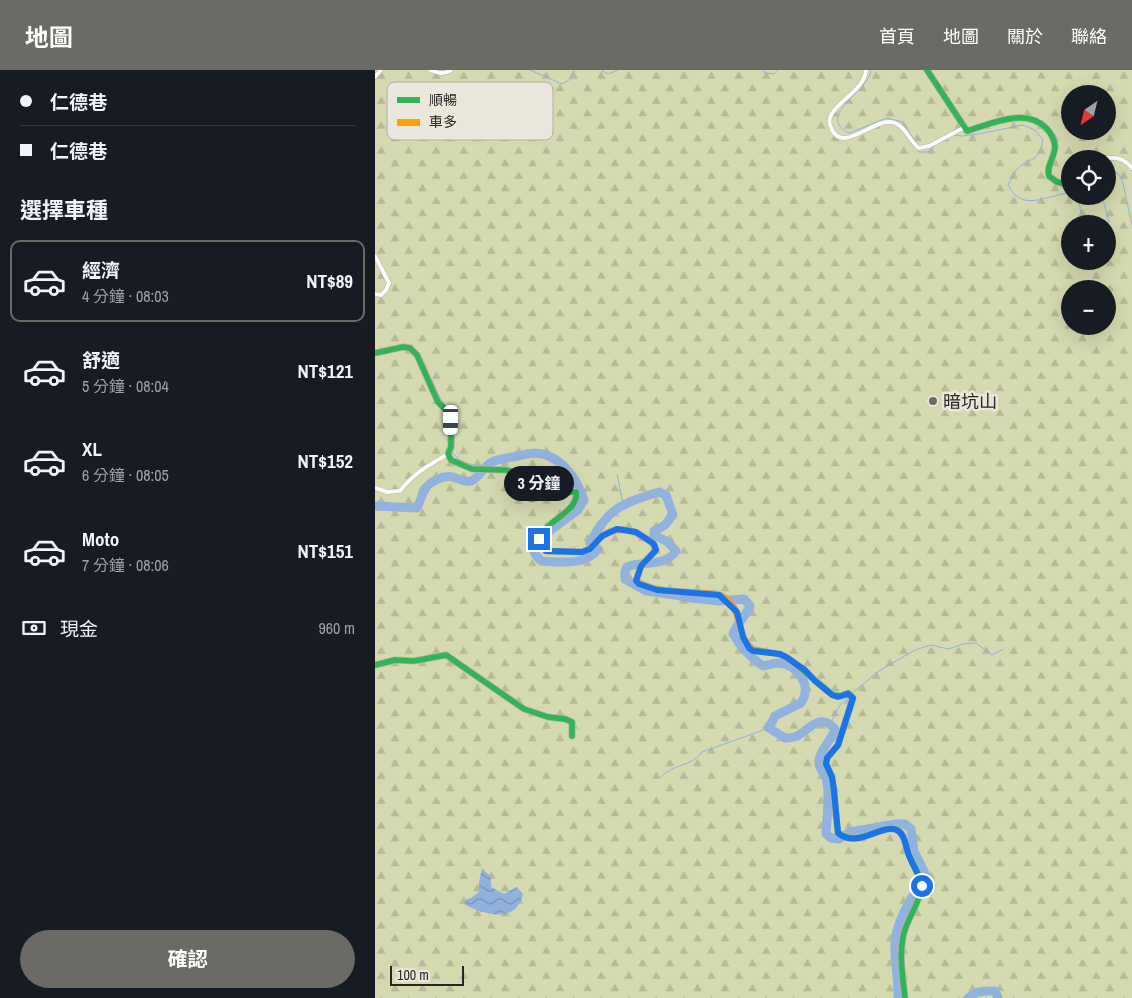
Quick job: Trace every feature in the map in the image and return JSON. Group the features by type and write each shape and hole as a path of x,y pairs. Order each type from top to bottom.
{"street":[{"path":"375,77 381,70"},
{"path":"430,70 440,73 446,73 451,70"},
{"path":"866,70 865,78 835,109 830,117 829,124 834,134 839,137 847,138 860,134 877,124 888,122 895,123 904,130 917,147 933,144 965,128"},
{"path":"927,70 967,131 1023,117 1050,130 1055,145 1055,154 1047,170 1048,176 1056,182 1061,183"},
{"path":"1116,158 1120,158 1132,168"},
{"path":"375,256 389,283 381,295 375,294"},
{"path":"375,353 403,347 411,348 417,355 438,402 447,411 451,420 451,447 448,454 424,467 410,478 400,491 387,492 375,488"},
{"path":"448,454 451,460 463,467 511,470 517,473 523,479 525,495 531,499 546,497 569,489 575,492 577,497 574,506 540,532 539,539 546,551 582,552 590,549 602,536 617,529 636,532 654,544 656,550 641,565 636,581 639,584 657,590 719,595 737,612 743,637 749,648 753,651 780,654 805,670 832,695 838,697 848,694 853,698 838,745 827,758 826,764 832,777 838,833 843,838 855,839 890,828 897,829 905,841 908,853 920,878 921,890 905,926 902,938 905,998"},
{"path":"375,665 395,660 414,661 446,655 524,709 548,717 565,718 572,722 572,736"}],"green space":[{"path":"375,70 1132,70 1132,998 375,998"}],"water":[{"path":"482,868 491,877 491,887 504,894 517,887 523,894 520,903 514,910 507,913 490,914 464,904 467,899 479,892"}],"waterway":[{"path":"530,70 562,84 569,80 574,70"},
{"path":"601,70 608,74 618,70"},
{"path":"764,70 765,73 774,74 777,70"},
{"path":"871,70 869,78 841,110 838,118 840,126 849,133 887,118 903,122 914,140"},
{"path":"952,135 978,134 1023,125 1035,130 1043,140 1041,149 1035,158 1016,170 1008,185 1014,194 1028,201 1061,194"},
{"path":"917,148 919,152 929,152 935,145"},
{"path":"1116,173 1122,179 1132,225"},
{"path":"1080,205 1081,215"},
{"path":"1104,205 1107,215"},
{"path":"420,355 426,368"},
{"path":"431,378 440,398 447,407"},
{"path":"454,432 454,446"},
{"path":"453,450 452,452 455,456 463,461 485,466"},
{"path":"375,506 417,508 426,487 437,479 453,477 471,481 487,465 494,461 529,453 544,454 560,463 566,469 577,484 584,500 578,510 532,544 535,554 541,561 572,562 587,558 598,549 590,543 603,521 618,508 659,492 666,495 673,515 665,525 654,531 654,535 668,542 676,551 666,560 660,562 627,567 625,579 646,591 719,601 744,599 750,606 733,634 739,644 763,666 779,663 792,668 802,677 804,683 805,690 801,703 775,716 769,728 785,738 793,738 820,722 830,724 835,729 819,760 820,768 826,778 828,790 826,834 831,838 839,839 850,832 896,824 905,824 911,829 914,851 931,886 928,892 912,897 897,931 895,949 898,998"},
{"path":"617,474 623,504"},
{"path":"851,694 879,671 915,650 931,645 948,649 963,644 976,643 992,655 1003,649"},
{"path":"830,724 840,705 848,697"},
{"path":"661,777 671,769 698,757 702,752 769,728"},
{"path":"968,998 978,992 987,991 995,991 998,998"}],"traffic: fast":[{"path":"927,70 967,131 997,121 1018,118 1038,122 1046,128 1052,136 1055,146 1048,172 1049,176 1061,183"},
{"path":"375,353 403,347 410,348 417,355 438,402 447,411 451,420 451,447 448,454 451,460 472,469 506,470 518,473 523,478 525,495 531,499 561,492 576,492 576,499 573,505 548,526 539,539 546,551 582,552 587,550"},
{"path":"754,650 779,654 788,658 833,695 840,696 848,693 853,698 838,745 827,758 826,764 832,777 838,833 856,838 886,829 899,831 904,838 909,855 919,876 921,887 905,930 901,952 905,998"},
{"path":"375,665 395,660 414,661 446,655 524,709 572,722 572,736"}],"traffic: slow":[{"path":"587,550 601,537 616,530 632,531 645,537 653,544 656,550 641,566 636,581 659,590 720,595 733,606 744,638 754,650"}],"place":[{"name":"暗坑山","path":"933,401"}],"route":[{"path":"539,539 546,551 582,552 590,549 602,536 617,529 636,532 654,544 656,550 641,566 636,581 639,584 657,590 722,596 737,612 743,637 749,648 753,651 780,654 805,670 832,695 838,697 848,694 853,698 838,745 827,758 826,764 832,777 838,833 843,838 855,839 890,828 897,829 905,841 922,886"}]}
